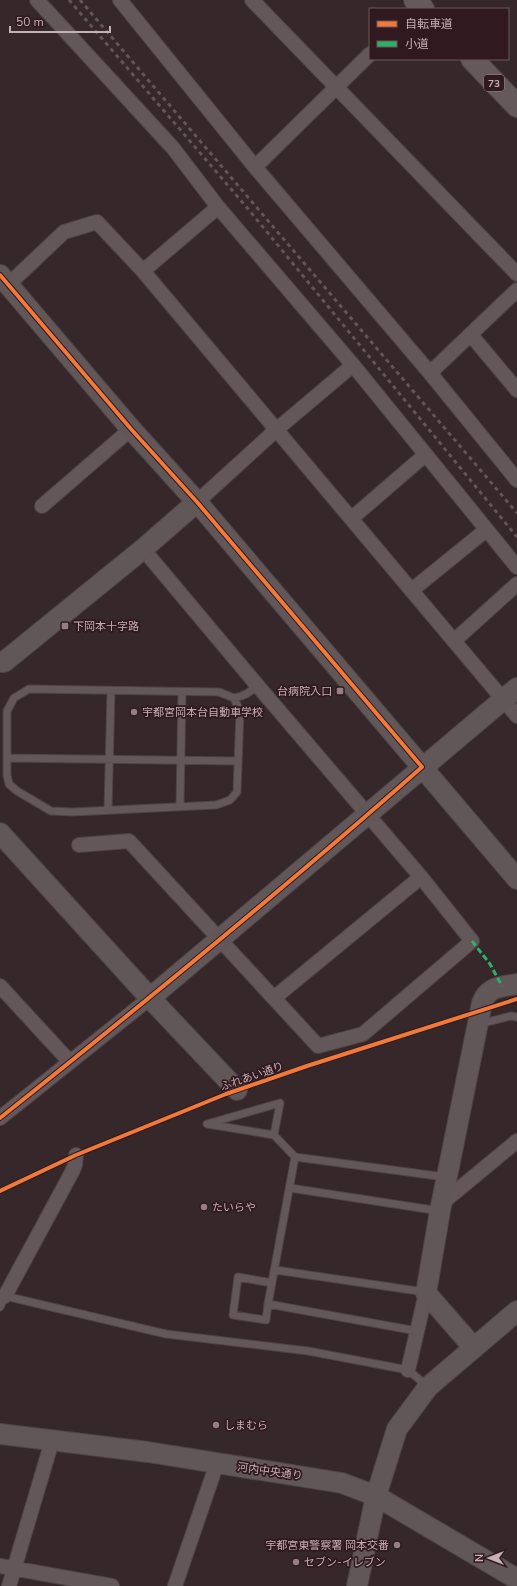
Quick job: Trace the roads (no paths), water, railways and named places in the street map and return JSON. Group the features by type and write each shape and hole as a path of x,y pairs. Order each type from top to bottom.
{"main road":[{"name":"73","path":"473,60 517,106"}],"street":[{"path":"37,0 173,148 218,207 353,365 517,567"},
{"path":"120,0 255,167 430,373 517,480"},
{"path":"252,0 517,274"},
{"path":"255,167 369,55"},
{"path":"143,271 218,207"},
{"path":"517,716 510,694 454,640 143,271 97,222 64,232 4,280 131,429 197,502 517,879"},
{"path":"430,373 517,290"},
{"path":"470,335 517,390"},
{"path":"1,665 143,549 276,430 353,365"},
{"path":"42,506 131,429"},
{"path":"352,518 425,455"},
{"path":"412,590 486,530"},
{"path":"79,845 129,841 318,1046 363,1034 472,941 421,877 143,549"},
{"path":"454,640 517,584"},
{"path":"0,1118 150,998 510,694"},
{"path":"0,833 150,998 237,1090"},
{"path":"274,998 421,877"},
{"path":"408,1370 426,1293 441,1207 477,1024 484,996 495,987 517,984"},
{"path":"0,986 70,1062"},
{"path":"441,1207 517,1140"},
{"path":"2,1301 72,1172 75,1165 76,1155"},
{"path":"426,1293 474,1348"},
{"path":"357,1586 376,1496 397,1430 428,1387 517,1311"},
{"name":"河内中央通り","path":"0,1434 148,1452 342,1483 376,1496 511,1578"},
{"path":"10,1586 52,1440"},
{"path":"175,1586 217,1463"},
{"path":"0,1566 112,1586"}],"lane":[{"path":"234,698 240,711 237,792 230,800 216,804 73,812 51,811 17,791 9,784 7,775 7,711 14,698 29,689 219,692 234,698 250,693 257,685"},
{"path":"108,810 111,691"},
{"path":"180,806 182,692"},
{"path":"7,758 238,761"},
{"path":"477,1024 511,1016 517,1017"},
{"path":"274,1135 280,1103 207,1124 274,1135 295,1156 447,1178"},
{"path":"272,1283 238,1277 233,1315 266,1320 295,1156"},
{"path":"290,1188 441,1207"},
{"path":"275,1270 426,1293"},
{"path":"2,1301 166,1334 308,1351 408,1370 428,1387"},
{"path":"268,1304 417,1331"}],"railway":[{"path":"69,0 249,210 517,537"},
{"path":"80,0 517,513"}],"place":[{"name":"下岡本十字路","path":"65,626"},
{"name":"台病院入口","path":"340,691"},
{"name":"宇都宮岡本台自動車学校","path":"134,712"},
{"name":"たいらや","path":"204,1207"},
{"name":"しまむら","path":"216,1425"},
{"name":"宇都宮東警察署 岡本交番","path":"397,1545"},
{"name":"セブン-イレブン","path":"296,1562"}]}
